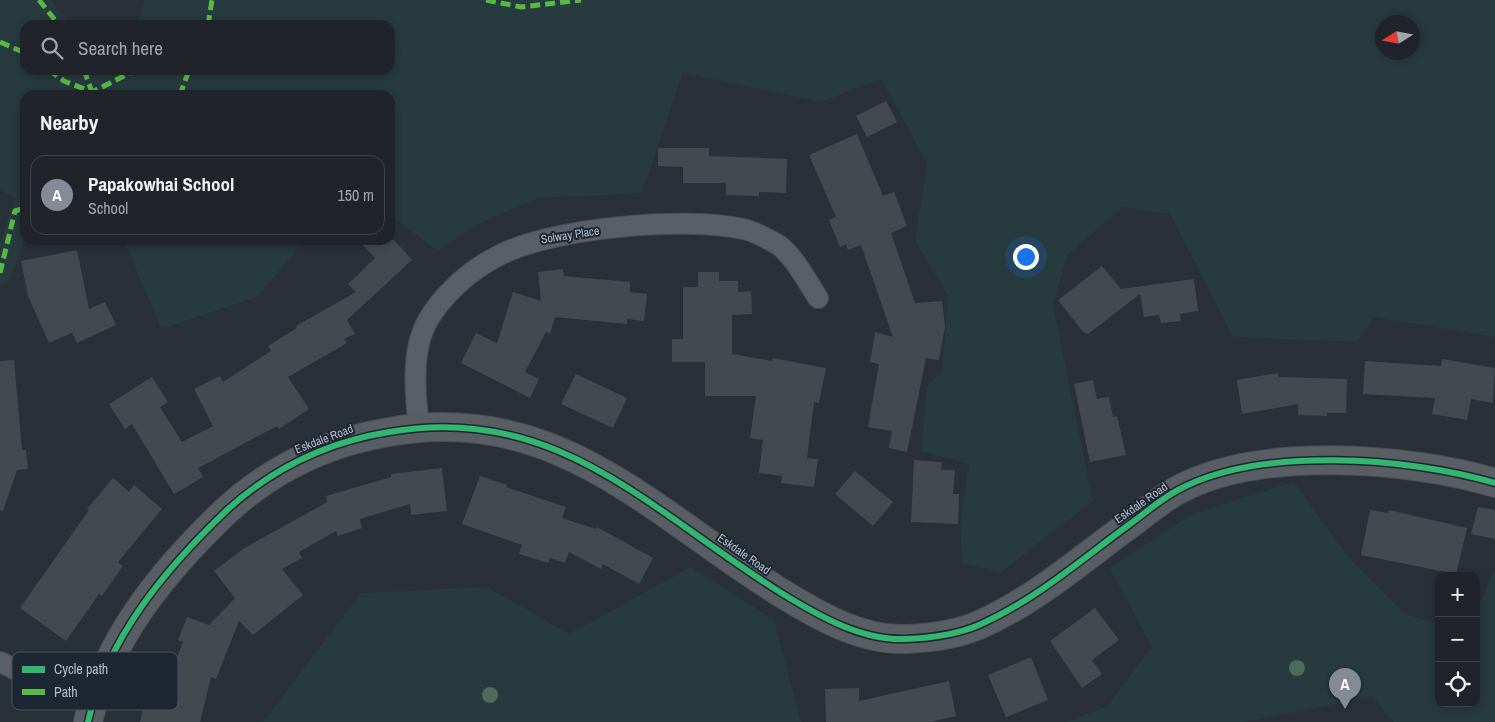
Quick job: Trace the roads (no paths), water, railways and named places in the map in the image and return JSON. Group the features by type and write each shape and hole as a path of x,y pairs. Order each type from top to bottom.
{"street":[{"name":"Solway Place","path":"418,426 415,388 417,355 426,323 454,287 497,256 541,238 666,224 706,224 744,229 779,245 799,269 818,298"},
{"name":"Eskdale Road","path":"114,652 138,611 170,568 241,498 295,461 320,450 354,438 418,426 470,427 503,432 541,442 619,482 770,586 815,613 855,631 899,639 941,636 983,623 1021,603 1178,490 1223,473 1253,466 1296,461 1366,462 1412,465 1495,483"},
{"path":"0,662 12,668"}],"place":[{"name":"Papakowhai School","path":"1345,709"}]}
